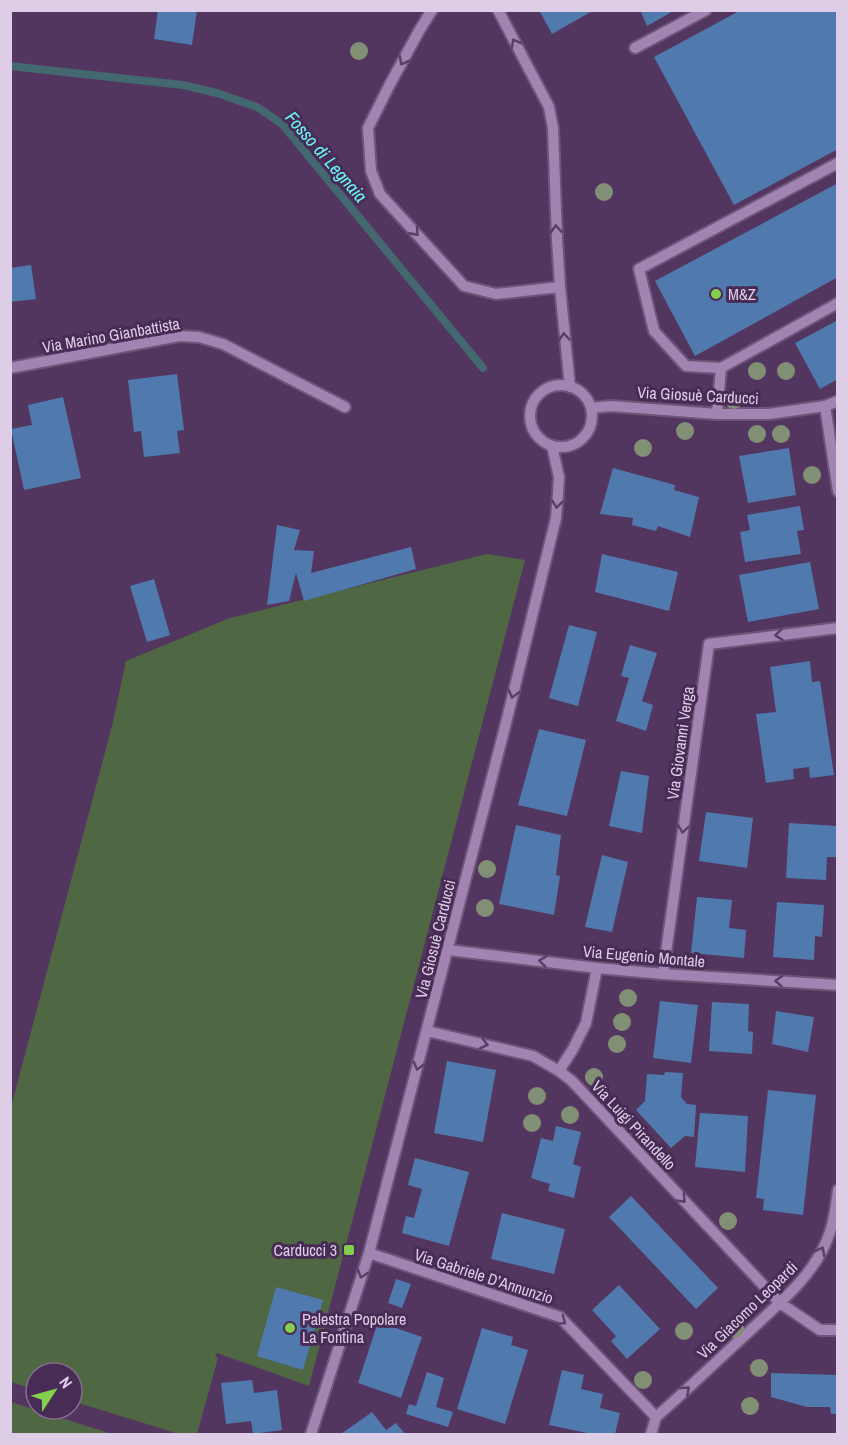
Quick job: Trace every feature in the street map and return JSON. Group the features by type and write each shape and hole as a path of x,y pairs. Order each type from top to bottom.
{"street":[{"path":"432,10 368,128 371,171 380,194 464,286 496,294 560,287"},
{"path":"498,10 549,107 553,128 560,287 570,387"},
{"path":"635,48 706,10"},
{"path":"837,162 639,269 654,331 686,366 721,368 837,303"},
{"name":"Via Marino Gianbattista","path":"10,368 179,336 199,337 223,344 345,407"},
{"path":"717,414 721,368"},
{"path":"556,385 576,389 584,396 591,408 591,423 584,438 568,447 560,448 545,443 534,432 530,422 530,409 536,397 544,390 556,385"},
{"name":"Via Giosuè Carducci","path":"591,408 611,406 717,414 769,414 825,406 837,400"},
{"path":"825,406 837,491"},
{"name":"Via Giosuè Carducci","path":"311,1434 369,1253 509,712 556,518 559,477 552,446"},
{"name":"Via Giovanni Verga","path":"663,974 709,644 837,628"},
{"name":"Via Eugenio Montale","path":"448,950 663,974 837,985"},
{"path":"559,1071 586,1023 597,968"},
{"name":"Via Luigi Pirandello","path":"427,1031 533,1056 559,1071 572,1081 780,1303 820,1330 837,1330"},
{"name":"Via Giacomo Leopardi","path":"656,1417 780,1303 805,1277 819,1256 833,1227 837,1190"},
{"name":"Via Gabriele D’Annunzio","path":"369,1253 560,1317 656,1417"},
{"path":"651,1434 656,1417"}],"green space":[{"path":"487,554 525,560 309,1386 217,1353 215,1357 218,1358 197,1434 179,1434 84,1405 84,1361 24,1361 24,1386 11,1382 11,1107 112,726 126,661 230,618"},
{"path":"10,1402 24,1406 24,1421 71,1421 112,1434 11,1434"}],"building":[{"path":"158,10 197,10 192,45 154,39"},
{"path":"539,10 594,10 552,34"},
{"path":"640,10 675,10 647,26"},
{"path":"741,10 838,10 838,149 734,205 654,57"},
{"path":"838,183 838,277 695,356 655,281"},
{"path":"31,265 36,299 10,302 10,268"},
{"path":"838,320 838,379 820,389 795,343"},
{"path":"177,374 184,430 177,431 180,453 144,457 141,431 134,432 128,380"},
{"path":"63,397 81,478 24,490 11,429 32,425 28,405"},
{"path":"789,448 796,495 748,503 739,456"},
{"path":"613,468 675,485 674,490 699,497 690,537 658,526 656,531 632,525 633,518 600,514"},
{"path":"800,506 804,530 797,531 801,554 745,562 740,532 750,530 747,515"},
{"path":"277,525 300,530 294,550 314,551 311,573 411,547 416,569 304,601 296,573 289,601 267,605"},
{"path":"602,554 678,572 669,611 595,592"},
{"path":"810,562 819,609 748,622 739,575"},
{"path":"154,579 170,635 147,642 130,586"},
{"path":"569,625 597,632 578,706 549,698"},
{"path":"630,645 657,653 642,701 653,705 646,731 616,721 629,678 621,676"},
{"path":"810,661 812,682 820,681 834,775 810,778 809,767 793,769 794,779 766,783 756,714 776,712 770,667"},
{"path":"539,729 586,740 567,816 518,805"},
{"path":"621,771 649,776 642,833 609,826"},
{"path":"706,812 753,818 747,868 699,861"},
{"path":"789,823 838,826 836,857 827,857 826,880 786,878"},
{"path":"516,825 561,835 556,875 560,876 554,915 499,904"},
{"path":"602,855 628,862 612,932 585,927"},
{"path":"697,897 732,900 729,928 746,930 744,958 691,953"},
{"path":"777,902 824,905 822,937 815,936 814,960 773,957"},
{"path":"660,1001 698,1005 691,1063 653,1058"},
{"path":"712,1002 749,1004 748,1031 753,1032 752,1054 709,1051"},
{"path":"776,1011 814,1017 808,1052 772,1044"},
{"path":"447,1061 496,1070 483,1142 434,1133"},
{"path":"665,1072 683,1073 681,1097 687,1104 696,1105 694,1137 685,1136 671,1148 636,1110 645,1101 647,1074 664,1075"},
{"path":"768,1090 816,1095 803,1215 763,1210 764,1199 756,1198"},
{"path":"700,1113 748,1116 745,1172 695,1167"},
{"path":"556,1126 581,1132 573,1164 581,1167 574,1198 548,1191 550,1184 531,1178 541,1138 553,1141"},
{"path":"415,1158 469,1172 449,1246 402,1233 406,1216 414,1218 422,1189 408,1185"},
{"path":"631,1196 718,1288 696,1309 609,1217"},
{"path":"502,1213 565,1229 554,1274 491,1259"},
{"path":"396,1279 411,1284 402,1308 388,1303"},
{"path":"619,1285 660,1329 627,1359 611,1341 616,1336 592,1310"},
{"name":"Palestra Popolare La Fontina","path":"276,1287 323,1300 303,1370 257,1356"},
{"path":"378,1322 422,1337 401,1398 358,1383"},
{"path":"482,1328 513,1337 511,1345 528,1350 505,1424 457,1409"},
{"path":"562,1370 584,1375 581,1389 603,1394 600,1408 620,1413 615,1434 592,1434 549,1425"},
{"path":"427,1372 444,1378 436,1407 453,1412 448,1427 406,1414 409,1404 416,1406"},
{"path":"771,1373 838,1375 838,1414 831,1414 830,1407 807,1407 771,1397"},
{"path":"252,1380 254,1393 277,1390 282,1430 253,1434 251,1421 226,1424 221,1383"},
{"path":"372,1412 386,1430 396,1423 405,1434 341,1434"}],"waterway":[{"name":"Fosso di Legnaia","path":"10,66 183,85 217,93 257,107 282,124 483,368"}],"place":[{"name":"M&Z","path":"716,294"},
{"name":"Carducci 3","path":"349,1250"},
{"name":"Palestra Popolare La Fontina","path":"290,1328"}]}
